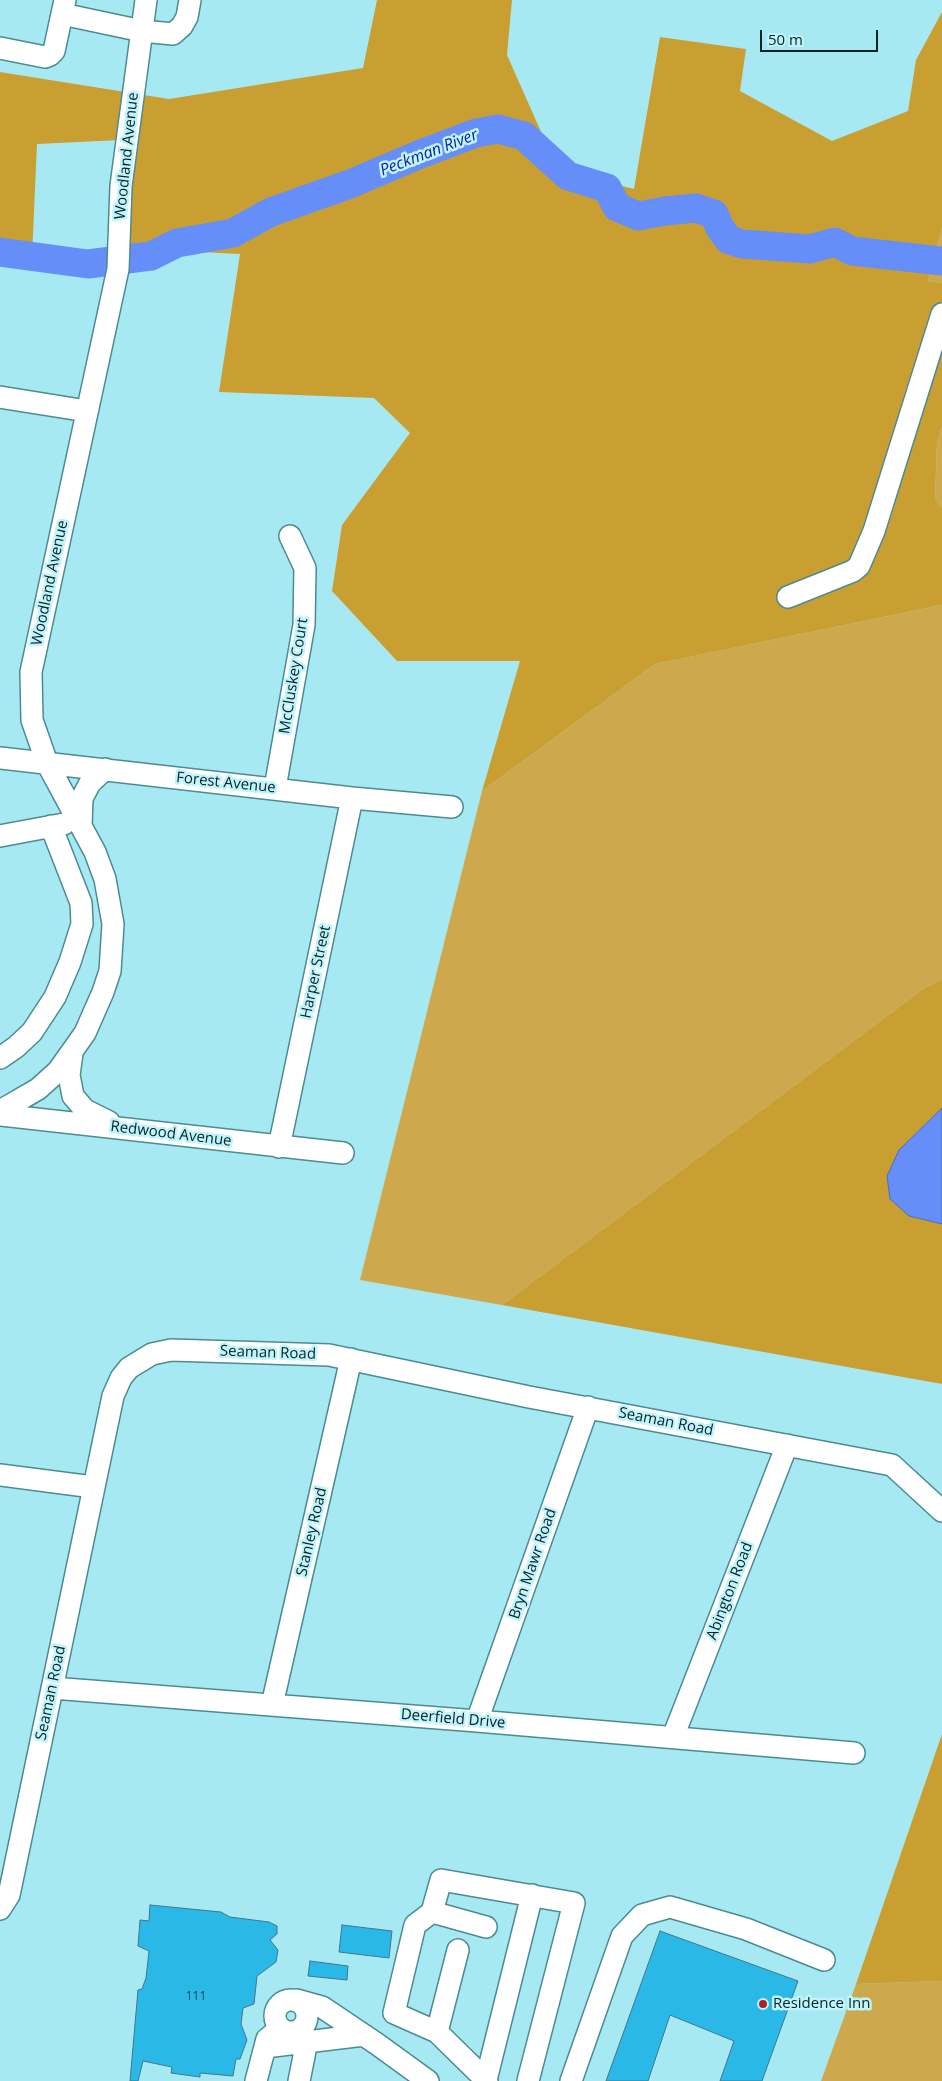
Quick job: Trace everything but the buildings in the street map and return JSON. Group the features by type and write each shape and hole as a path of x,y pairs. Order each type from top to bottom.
{"street":[{"name":"Woodland Avenue","path":"0,1111 38,1089 58,1071 85,1033 104,992 110,971 113,924 105,879 95,852 48,763 32,720 31,672 118,262 121,186 146,0"},
{"path":"0,48 45,57 50,55 54,51 64,7 142,31 173,34 182,26 187,17 190,0"},
{"path":"788,598 853,571 859,566 874,531 942,314"},
{"path":"0,397 87,411"},
{"name":"McCluskey Court","path":"275,788 304,625 305,568 290,536"},
{"name":"Forest Avenue","path":"0,758 352,798 452,807"},
{"path":"0,836 51,826 79,824 82,798 90,783 105,770"},
{"name":"Harper Street","path":"279,1147 352,798"},
{"path":"0,1058 16,1047 32,1032 55,997 70,962 82,924 81,903 51,826"},
{"path":"72,1052 69,1075 73,1096 85,1110 118,1127"},
{"name":"Redwood Avenue","path":"0,1115 343,1153"},
{"name":"Seaman Road","path":"0,1909 9,1895 113,1396 120,1378 129,1368 146,1357 171,1350 329,1355 351,1359 588,1408 892,1465 942,1510"},
{"name":"Stanley Road","path":"272,1705 351,1359"},
{"name":"Bryn Mawr Road","path":"478,1721 588,1408"},
{"name":"Abington Road","path":"673,1737 787,1445"},
{"path":"0,1475 93,1487"},
{"name":"Deerfield Drive","path":"52,1688 478,1721 854,1753"},
{"path":"487,2080 437,2032 394,2013 415,1925 432,1912 441,1880 574,1902 528,2081"},
{"path":"487,2080 532,1895"},
{"path":"571,2081 622,1936 642,1915 670,1907 746,1929 824,1960"},
{"path":"432,1912 486,1927"},
{"path":"437,2032 458,1950"},
{"path":"256,2081 267,2039 279,2028 290,2033 301,2029 308,2019 306,2008 298,2000 322,2007 428,2081"},
{"path":"265,2047 364,2035"},
{"path":"298,2081 307,2041"}],"shaded area":[{"path":"377,0 512,0 507,55 558,170 634,189 660,37 746,49 740,91 832,141 908,111 916,60 942,12 942,228 928,281 942,283 942,427 937,443 935,499 942,508 942,605 655,664 482,791 520,661 397,661 332,591 342,525 410,433 374,398 219,392 240,254 117,248 121,140 37,144 32,257 0,252 0,72 169,99 363,68"},
{"path":"942,228 942,283 928,281"},
{"path":"942,427 942,508 935,499 937,443"},
{"path":"942,605 942,979 923,989 502,1305 360,1280 482,791 655,664"},
{"path":"942,979 942,1108 899,1150 909,1216 942,1224 942,1384 502,1305 923,989"},
{"path":"942,1734 942,1981 856,1984"},
{"path":"942,1981 942,2081 821,2081 856,1984"}],"water":[{"path":"942,1108 942,1224 909,1216 890,1199 887,1176 899,1150"}],"waterway":[{"name":"Peckman River","path":"0,252 88,264 151,256 177,243 233,233 271,212 350,184 476,133 498,129 524,136 568,176 607,188 617,207 638,216 696,208 714,214 720,228 729,240 742,244 810,249 835,242 852,251 942,261"}],"place":[{"name":"Residence Inn","path":"763,2004"}]}
